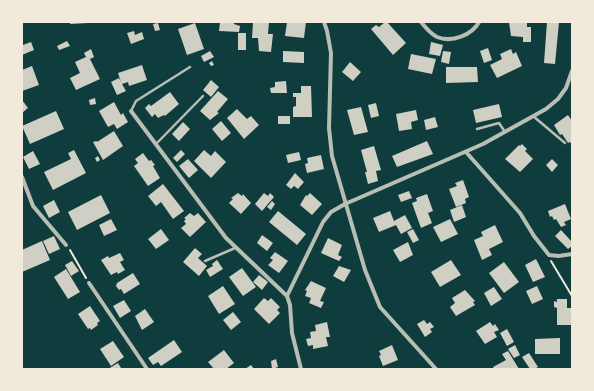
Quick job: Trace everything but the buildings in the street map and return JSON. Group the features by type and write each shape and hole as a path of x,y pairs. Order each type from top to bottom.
{"street":[{"path":"324,22 331,53 329,128 332,156 365,270 380,307 436,369"},
{"path":"420,22 438,37 453,38 466,36 479,22"},
{"path":"287,296 323,222 331,212 345,204 466,152 533,116 558,99 566,88 572,71"},
{"path":"131,111 235,248 287,296 290,305 292,333 301,369"},
{"path":"466,152 520,213 534,236 549,255 559,256 572,254"},
{"path":"22,177 32,206 66,245"},
{"path":"89,283 147,369"}],"lane":[{"path":"131,111 136,101 190,67"},
{"path":"156,144 203,96"},
{"path":"533,116 565,143"},
{"path":"477,128 499,123 505,132"},
{"path":"205,261 235,248"}],"path":[{"path":"66,245 89,283"},
{"path":"549,255 553,267 572,296"}]}
